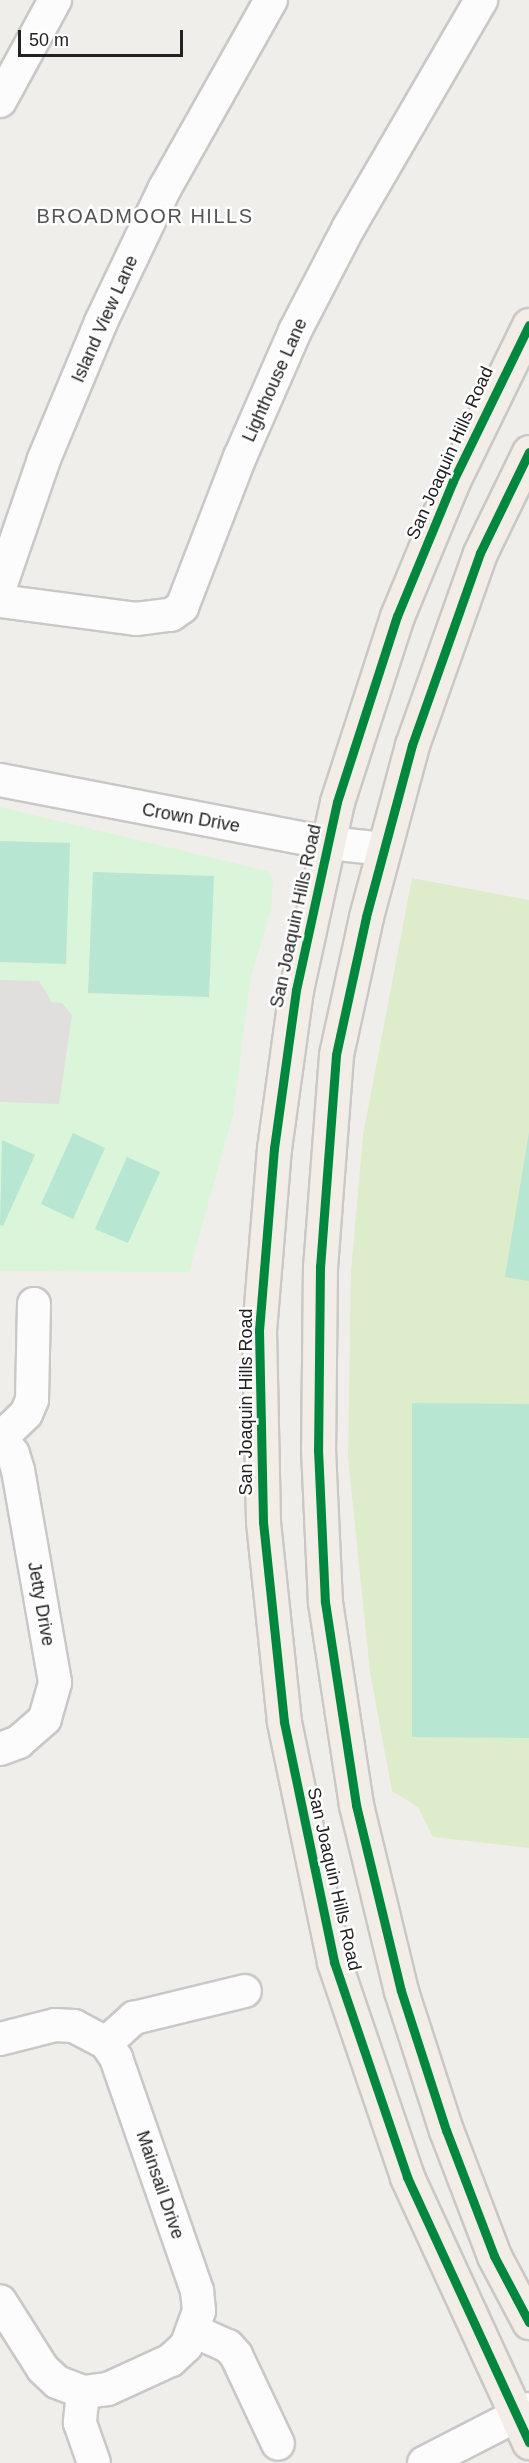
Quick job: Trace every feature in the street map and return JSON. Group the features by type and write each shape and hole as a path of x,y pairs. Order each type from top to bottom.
{"main road":[{"name":"San Joaquin Hills Road","path":"524,2422 407,2177 334,1962 284,1722 263,1522 259,1330 274,1148 294,1002 337,802 397,616 453,481 529,325"},
{"path":"529,452 520,492 480,553 412,745 384,849 336,1055 320,1266 318,1449 325,1602 356,1805 401,1991 446,2130 494,2256 529,2322"}],"street":[{"path":"0,101 56,0"},
{"name":"Island View Lane","path":"0,587 44,459 101,322 165,188 271,0"},
{"name":"Lighthouse Lane","path":"0,601 136,619 171,615 182,607 240,456 296,331 349,227 481,0"},
{"name":"Crown Drive","path":"0,780 328,843 384,849"},
{"name":"Jetty Drive","path":"0,1749 19,1742 45,1719 55,1683 18,1470 1,1436 26,1414 32,1400 34,1304"},
{"path":"0,2039 55,2025 74,2026 106,2043 134,2018 245,1991"},
{"name":"Mainsail Drive","path":"106,2043 116,2058 197,2291 199,2311 194,2331"},
{"path":"0,2301 43,2368 57,2382 83,2392 116,2386 171,2360 194,2331 228,2346 236,2355 278,2444"},
{"path":"83,2392 80,2423 94,2463"},
{"path":"424,2463 524,2422"}],"green space":[{"path":"0,807 268,871 273,881 271,909 250,980 233,1115 189,1272 0,1271"},
{"path":"0,841 70,843 66,964 0,962"},
{"path":"93,872 214,876 209,997 88,993"},
{"path":"412,878 529,900 529,1848 433,1837 418,1807 392,1791 370,1672 348,1457 351,1271 363,1135"},
{"path":"529,1132 529,1281 505,1277"},
{"path":"73,1133 105,1148 73,1219 41,1204"},
{"path":"2,1140 35,1155 3,1226 0,1225"},
{"path":"127,1157 160,1172 128,1243 95,1229"},
{"path":"412,1403 529,1404 529,1738 412,1737"}],"shaded area":[{"path":"0,980 39,981 52,1002 62,1003 72,1015 59,1104 0,1102"}],"cycle path":[{"path":"529,325 453,481 397,616 337,802 296,990 274,1148 259,1330 263,1522 284,1722 334,1962 407,2177 529,2442"},
{"path":"529,452 480,553 412,745 366,917 336,1055 320,1266 318,1449 325,1602 356,1805 401,1991 446,2130 494,2256 529,2322"}],"district":[{"name":"BROADMOOR HILLS","path":"145,216"}]}
